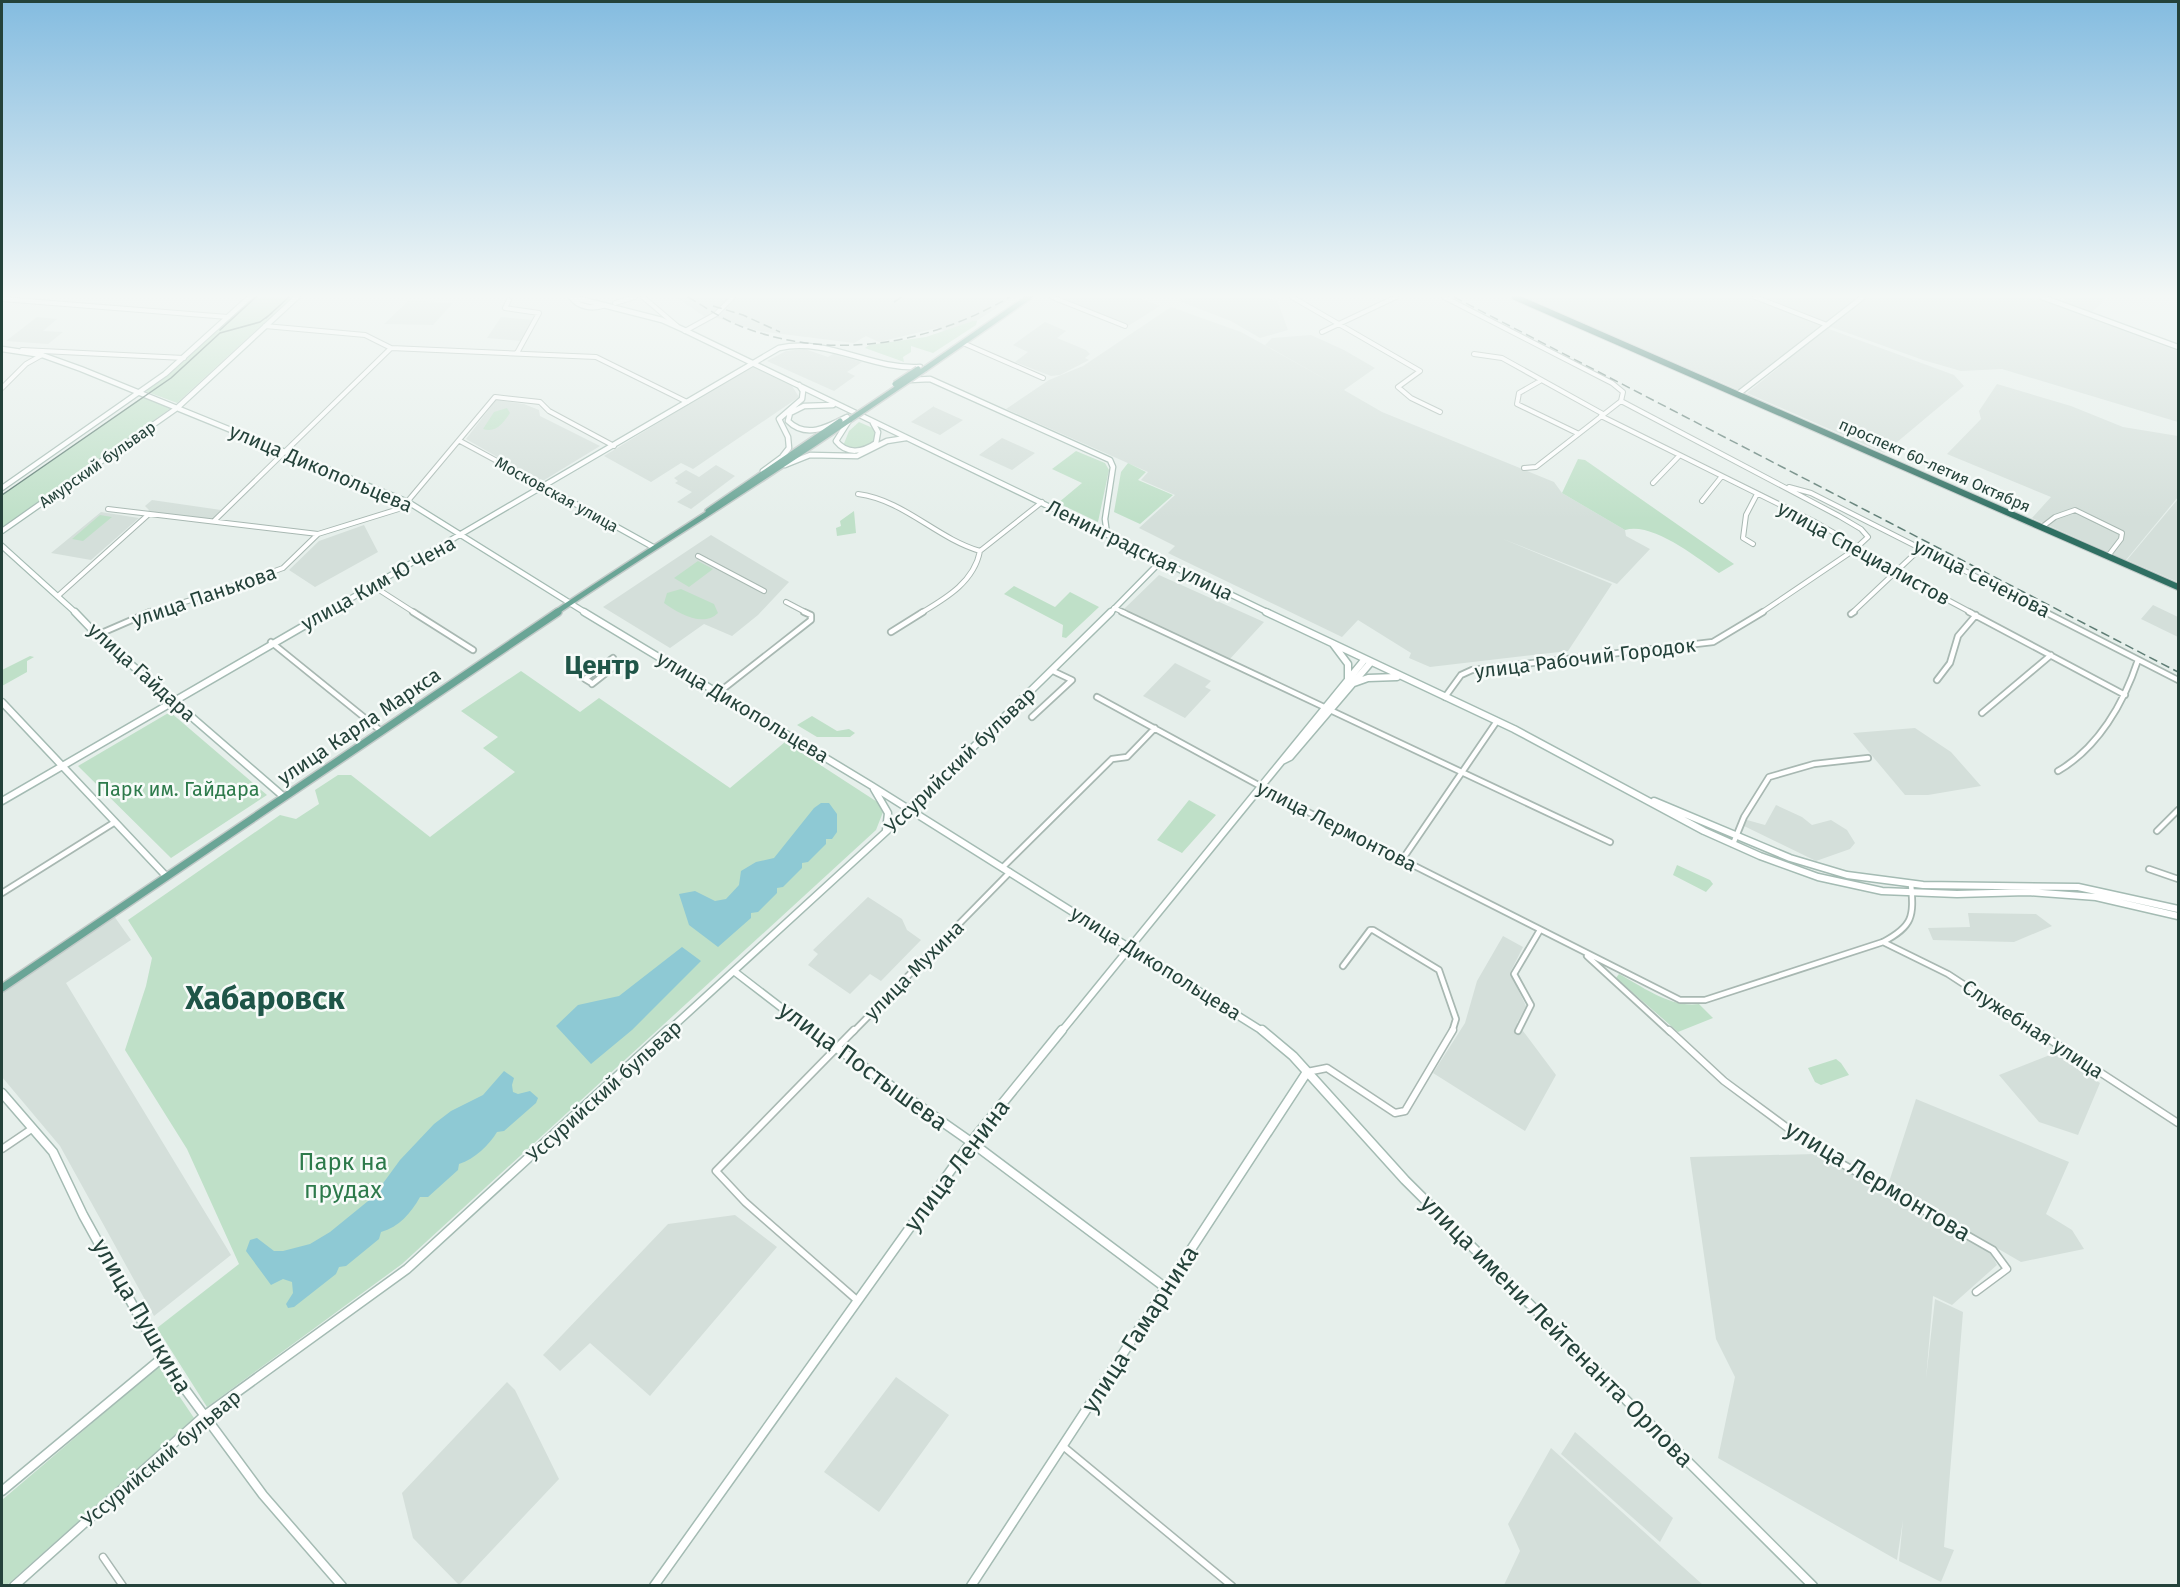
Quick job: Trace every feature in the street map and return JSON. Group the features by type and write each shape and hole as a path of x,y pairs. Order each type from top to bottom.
{"highway":[{"name":"проспект 60-летия Октября","path":"1685,371 2178,587"}],"main road":[{"name":"улица Дикопольцева","path":"83,371 408,502 570,604 872,786 1258,1027 1293,1056 1307,1072"},
{"name":"Амурский бульвар","path":"2,488 140,393 168,371"},
{"name":"Амурский бульвар","path":"2,531 177,408 217,371"},
{"name":"улица Ким Ю Чена","path":"2,801 174,702 272,642 461,537 739,371"},
{"name":"Ленинградская улица","path":"771,371 840,407 913,439 1371,663 1497,721 1642,796 1668,813 1734,841"},
{"path":"900,381 903,376 901,371"},
{"name":"улица Карла Маркса","path":"2,988 653,547 785,465 917,371"},
{"path":"799,384 803,395 789,415 788,421 793,427 804,430 826,428 849,418 909,380 919,371"},
{"path":"923,371 930,379 1110,460 1113,467 1105,519 1107,534"},
{"path":"1738,394 1768,371"},
{"path":"909,380 930,379"},
{"path":"761,473 788,448 789,439 779,419 795,407 812,405 840,407"},
{"path":"849,418 836,437 838,445 855,451 897,438 913,439"},
{"name":"улица Карла Маркса","path":"707,513 712,506 761,473 849,418"},
{"path":"870,421 878,432 877,445"},
{"path":"785,465 810,455 857,456 877,445"},
{"name":"Московская улица","path":"545,487 653,547"},
{"path":"1090,526 1105,519"},
{"name":"улица Гайдара","path":"2,546 59,595 98,635 284,797"},
{"name":"Уссурийский бульвар","path":"14,1586 204,1416 407,1269 910,810 1053,671 1162,560"},
{"path":"1331,642 1348,664 1351,682 1368,678 1401,677"},
{"name":"улица Ленина","path":"1351,682 1365,659"},
{"name":"улица Ленина","path":"654,1586 971,1142 1282,761 1290,757 1327,709 1371,663"},
{"path":"2,702 166,876"},
{"path":"872,786 889,811 890,822 884,834"},
{"path":"1734,841 1818,869 1859,878 1911,884 2061,886 2120,894 2178,909"},
{"path":"1734,841 1829,880 1882,891 2027,892 2096,897 2178,916"},
{"name":"улица Постышева","path":"735,972 835,1049 971,1142 1166,1288"},
{"name":"улица Гамарника","path":"971,1586 1307,1072"},
{"name":"улица имени Лейтенанта Орлова","path":"1307,1072 1406,1180 1813,1586"},
{"name":"улица Пушкина","path":"2,1093 53,1152 83,1215 162,1358 263,1495 342,1586"},
{"path":"2,1491 162,1358"}],"street":[{"path":"2,388 17,371"},
{"path":"215,520 367,371"},
{"path":"624,371 687,402"},
{"path":"1027,371 1043,378"},
{"path":"1420,371 1398,387 1411,398 1440,412"},
{"name":"улица Специалистов","path":"1524,371 1678,456 1843,538 1854,550 2125,695"},
{"name":"улица Сеченова","path":"1589,371 1612,383 1623,392 1621,401 1866,532 1868,540 1854,550"},
{"path":"1540,381 1519,393 1517,404 1577,433"},
{"name":"улица Панькова","path":"98,635 154,610 283,568 318,534 402,508 495,397 540,402 549,411 614,446"},
{"path":"1524,468 1536,467 1621,401"},
{"name":"Московская улица","path":"460,441 545,487"},
{"path":"1653,483 1678,456"},
{"path":"1702,501 1722,477"},
{"name":"улица Сеченова","path":"1782,486 1810,494 1922,548 2052,613 2178,680"},
{"path":"858,494 872,495 970,549 980,550 1042,502"},
{"path":"1754,544 1743,538 1742,533 1745,513 1757,494"},
{"path":"108,509 318,534"},
{"path":"2042,527 2055,517 2075,510 2122,532 2121,539 2108,556"},
{"path":"59,595 148,514"},
{"path":"1851,614 1922,548"},
{"path":"891,632 915,614 934,607 972,575 981,560 980,550"},
{"name":"улица Рабочий Городок","path":"1445,697 1461,675 1472,670 1709,643 1764,612 1854,550"},
{"path":"698,556 764,591"},
{"path":"373,586 473,650"},
{"path":"718,693 811,620 810,615 786,602"},
{"path":"1114,608 1610,842"},
{"path":"1937,680 1950,663 1958,636 1976,615"},
{"path":"272,642 381,731"},
{"path":"1982,713 2051,655"},
{"path":"613,658 585,679 591,683 620,662"},
{"path":"2058,771 2070,765 2111,721 2125,695 2138,660"},
{"path":"601,667 608,672"},
{"path":"1032,717 1072,680 1053,671"},
{"name":"улица Лермонтова","path":"1097,697 1261,787 1680,1000 1705,1000 1883,942"},
{"path":"1402,860 1497,721"},
{"path":"1002,868 1112,759 1127,757 1155,728"},
{"path":"1734,841 1744,817 1769,777 1803,766 1868,758"},
{"path":"2157,831 2178,810"},
{"path":"2,893 114,822"},
{"path":"2149,869 2178,879"},
{"name":"улица Мухина","path":"858,1301 723,1181 716,1174 717,1170 1010,872"},
{"path":"1883,942 1910,926 1913,916 1911,884"},
{"path":"1307,1072 1327,1068 1395,1113 1405,1111 1456,1025 1440,971 1372,930 1343,966"},
{"path":"1518,1031 1531,1005 1514,974 1540,930"},
{"name":"Служебная улица","path":"1883,942 1948,974 2178,1123"},
{"name":"улица Лермонтова","path":"1581,950 1724,1081 1816,1149 1993,1250 2007,1269 1976,1292"},
{"path":"2,1149 33,1128"},
{"path":"1064,1447 1232,1586"},
{"path":"104,1557 123,1586"}],"shaded area":[{"path":"743,371 761,371 792,386 799,397 693,469 681,463 651,482 604,456"},
{"path":"789,371 848,371 855,376 834,391"},
{"path":"1038,371 1068,371 1060,375 1051,376"},
{"path":"1071,371 1311,371 1341,388 1311,371 1371,371 1344,390 1382,412 1554,482 1562,493 1625,530 1626,536 1650,549 1617,584 1503,539 1612,584 1568,651 1430,667 1409,658 1411,653 1358,620 1342,637 1168,553 1175,546 1139,528 1175,495 1141,480 1148,472 1006,409 1049,380"},
{"path":"1695,371 1763,371 1739,390"},
{"path":"1774,371 1943,371 1954,375 1964,386 1884,453 1747,393"},
{"path":"2009,371 2178,371 2178,422"},
{"path":"1997,384 2071,406 2123,427 2178,436 2178,497 2126,560 2032,518 2051,497 1947,454 1981,419 1979,411"},
{"path":"496,400 524,404 539,410 540,416 600,446 541,482 466,439"},
{"path":"934,406 963,420 940,435 911,422"},
{"path":"1002,438 1035,453 1012,470 979,455"},
{"path":"716,465 735,476 691,509 677,502 692,492 675,483 678,481 674,478 686,470 699,477"},
{"path":"2178,499 2178,582 2127,560"},
{"path":"152,500 221,510 212,519 196,520 152,513 145,506"},
{"path":"101,512 139,518 91,560 51,553"},
{"path":"364,525 378,552 315,587 289,570 319,541"},
{"path":"711,535 789,582 758,615 732,636 704,624 670,648 603,607"},
{"path":"1159,575 1264,622 1228,661 1123,610"},
{"path":"2153,605 2178,617 2178,637 2141,619"},
{"path":"1175,663 1211,681 1205,687 1211,690 1185,718 1143,696"},
{"path":"1915,728 1951,752 1981,786 1928,795 1905,795 1853,733"},
{"path":"1776,805 1802,817 1812,825 1831,820 1847,830 1855,843 1850,849 1816,861 1744,826 1747,820 1765,825"},
{"path":"868,897 902,919 907,930 921,940 881,981 870,974 850,994 808,965 818,954 813,950"},
{"path":"1968,913 2036,914 2052,926 2014,942 1933,940 1928,928 1970,927"},
{"path":"114,916 131,940 66,983 231,1255 154,1316 60,1146 2,1077 2,994"},
{"path":"1503,936 1523,947 1510,973 1526,1006 1517,1023 1556,1075 1525,1131 1433,1073 1465,1023 1477,981"},
{"path":"2055,1053 2100,1083 2078,1135 2039,1122 1999,1075"},
{"path":"1916,1099 2069,1162 2046,1214 2072,1230 2084,1249 2021,1262 1888,1185"},
{"path":"1815,1154 1990,1252 1997,1265 1952,1305 1933,1296 1926,1379 1935,1299 1963,1312 1944,1547 1954,1550 1941,1582 1899,1561 1903,1520 1897,1560 1718,1458 1735,1377 1716,1339 1690,1157"},
{"path":"735,1215 777,1247 650,1396 590,1343 560,1371 543,1355 668,1224"},
{"path":"896,1377 949,1415 879,1512 824,1472"},
{"path":"507,1382 515,1390 559,1479 459,1585 413,1538 402,1493"},
{"path":"1575,1432 1673,1518 1660,1542 1561,1454"},
{"path":"1551,1448 1703,1585 1504,1585 1520,1551 1508,1524"}],"green space":[{"path":"171,371 212,371 177,403 145,391"},
{"path":"142,397 171,408 2,528 2,495"},
{"path":"507,408 510,413 499,426 492,430 483,429 494,412"},
{"path":"859,422 875,429 876,440 869,446 860,448 843,446 849,431"},
{"path":"1076,451 1105,463 1109,470 1098,522 1058,503 1082,483 1052,469"},
{"path":"1578,459 1585,460 1734,564 1719,573 1661,536 1636,529 1625,530 1562,493"},
{"path":"1128,463 1146,472 1138,480 1173,495 1140,524 1114,512 1121,472"},
{"path":"854,511 856,533 837,536 836,528 841,526 840,521"},
{"path":"100,515 112,517 83,541 72,539"},
{"path":"698,561 713,569 689,587 674,578"},
{"path":"1014,586 1055,607 1070,592 1099,607 1066,638 1062,637 1063,625 1004,594"},
{"path":"681,589 714,604 718,613 712,617 698,619 683,615 664,603 667,593"},
{"path":"30,656 34,657 27,661 27,672 2,686 2,670"},
{"name":"Парк на прудах","path":"521,671 580,712 599,698 730,788 785,742 885,807 876,830 402,1264 207,1407 157,1328 239,1264 187,1149 125,1050 146,986 152,958 128,920 280,815 296,819 319,804 315,790 338,775 351,775 430,837 515,772 483,748 498,737 461,711"},
{"name":"Парк им. Гайдара","path":"170,712 267,795 171,858 78,766"},
{"path":"812,716 837,731 849,729 855,733 850,737 817,737 797,725"},
{"path":"1189,800 1216,815 1182,853 1157,840"},
{"path":"1677,865 1710,880 1713,884 1706,892 1673,875"},
{"path":"1619,974 1668,1000 1699,1004 1713,1018 1678,1032 1616,978"},
{"path":"1836,1059 1849,1075 1821,1085 1815,1082 1808,1068"},
{"path":"159,1366 194,1418 7,1585 2,1585 2,1500"}],"water":[{"path":"821,803 829,803 837,814 837,832 832,839 826,839 826,844 808,862 802,863 802,868 783,887 777,888 777,893 758,912 751,913 751,918 718,947 689,925 679,894 695,891 715,901 726,899 739,885 741,871 756,862 774,858 814,808"},
{"path":"682,947 701,961 632,1030 591,1064 556,1026 578,1005 619,996"},
{"path":"504,1071 514,1078 513,1092 518,1094 530,1091 538,1098 536,1103 504,1131 497,1132 486,1147 476,1155 459,1164 458,1170 428,1197 420,1197 413,1209 399,1223 381,1232 379,1239 346,1266 339,1267 336,1274 294,1307 288,1308 286,1304 293,1293 292,1282 283,1279 271,1285 246,1251 250,1240 257,1238 274,1251 283,1251 310,1244 330,1232 373,1197 400,1160 434,1124 451,1111 483,1095"}],"tram line":[{"path":"2,495 179,371"}],"railway":[{"path":"1597,371 2178,672"}],"district":[{"name":"Центр","path":"602,665"},
{"name":"Хабаровск","path":"265,998"}]}
